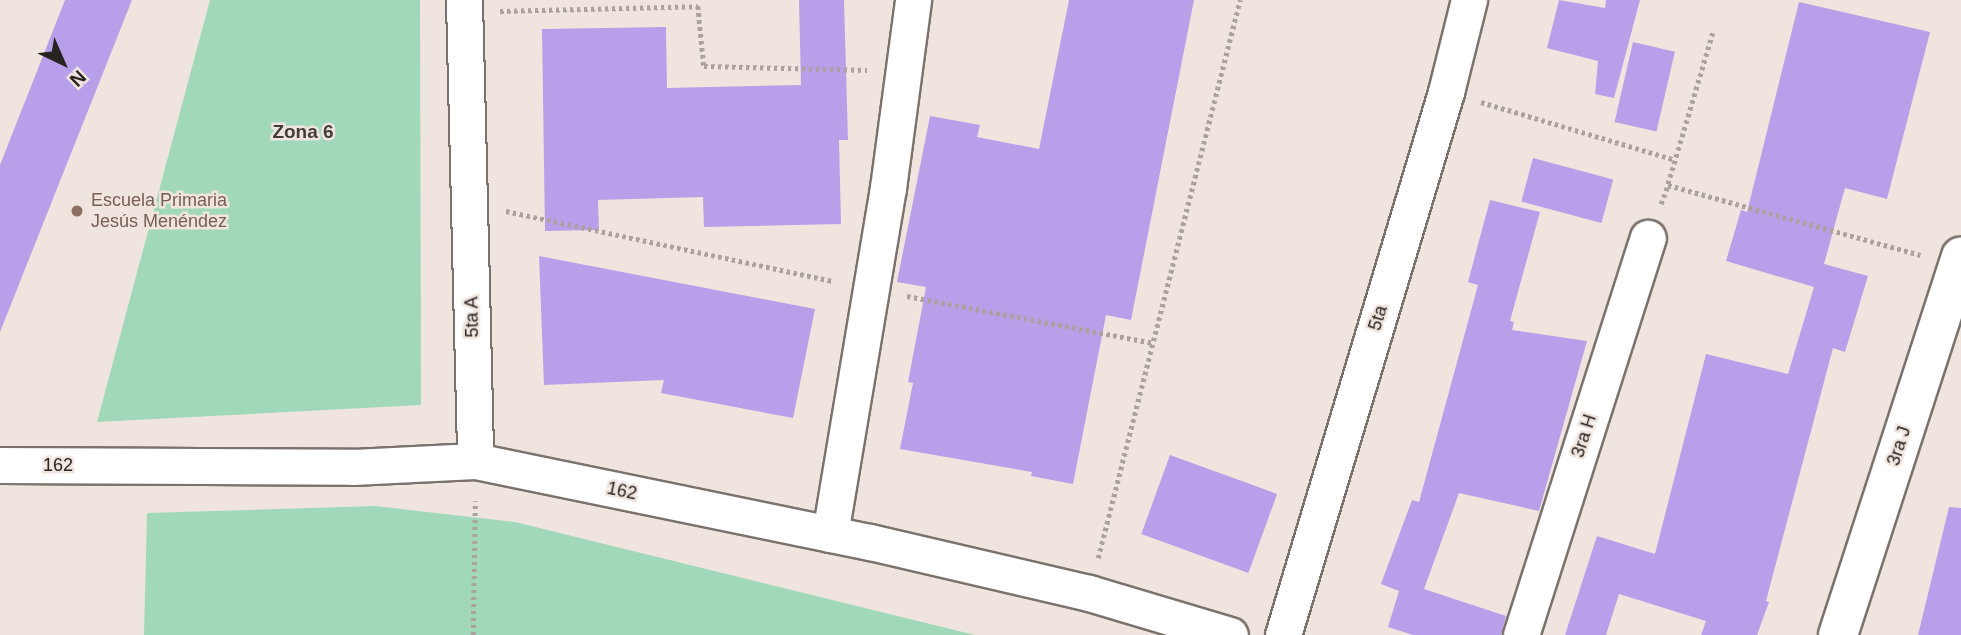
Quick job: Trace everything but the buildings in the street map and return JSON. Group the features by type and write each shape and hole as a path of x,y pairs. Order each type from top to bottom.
{"street":[{"path":"830,534 871,289 913,0"},
{"name":"5ta","path":"1283,635 1446,92 1469,0"},
{"name":"5ta A","path":"464,6 475,461"},
{"name":"3ra H","path":"1521,635 1648,237"},
{"name":"3ra J","path":"1838,635 1960,261"},
{"name":"162","path":"0,465 353,467 475,461 830,534 1089,593 1230,635"}],"path":[{"path":"1089,593 1240,0"},
{"path":"464,6 698,6 704,66 903,71"},
{"path":"1713,33 1668,185 1960,261"},
{"path":"1446,92 1675,160"},
{"path":"469,203 871,289 1154,343"},
{"path":"473,635 475,461"}],"green space":[{"path":"210,0 420,0 421,405 97,422"},
{"path":"375,506 515,522 975,635 144,635 147,513"}],"place":[{"name":"Escuela Primaria Jesús Menéndez","path":"77,211"}],"district":[{"name":"Zona 6","path":"303,132"}]}
